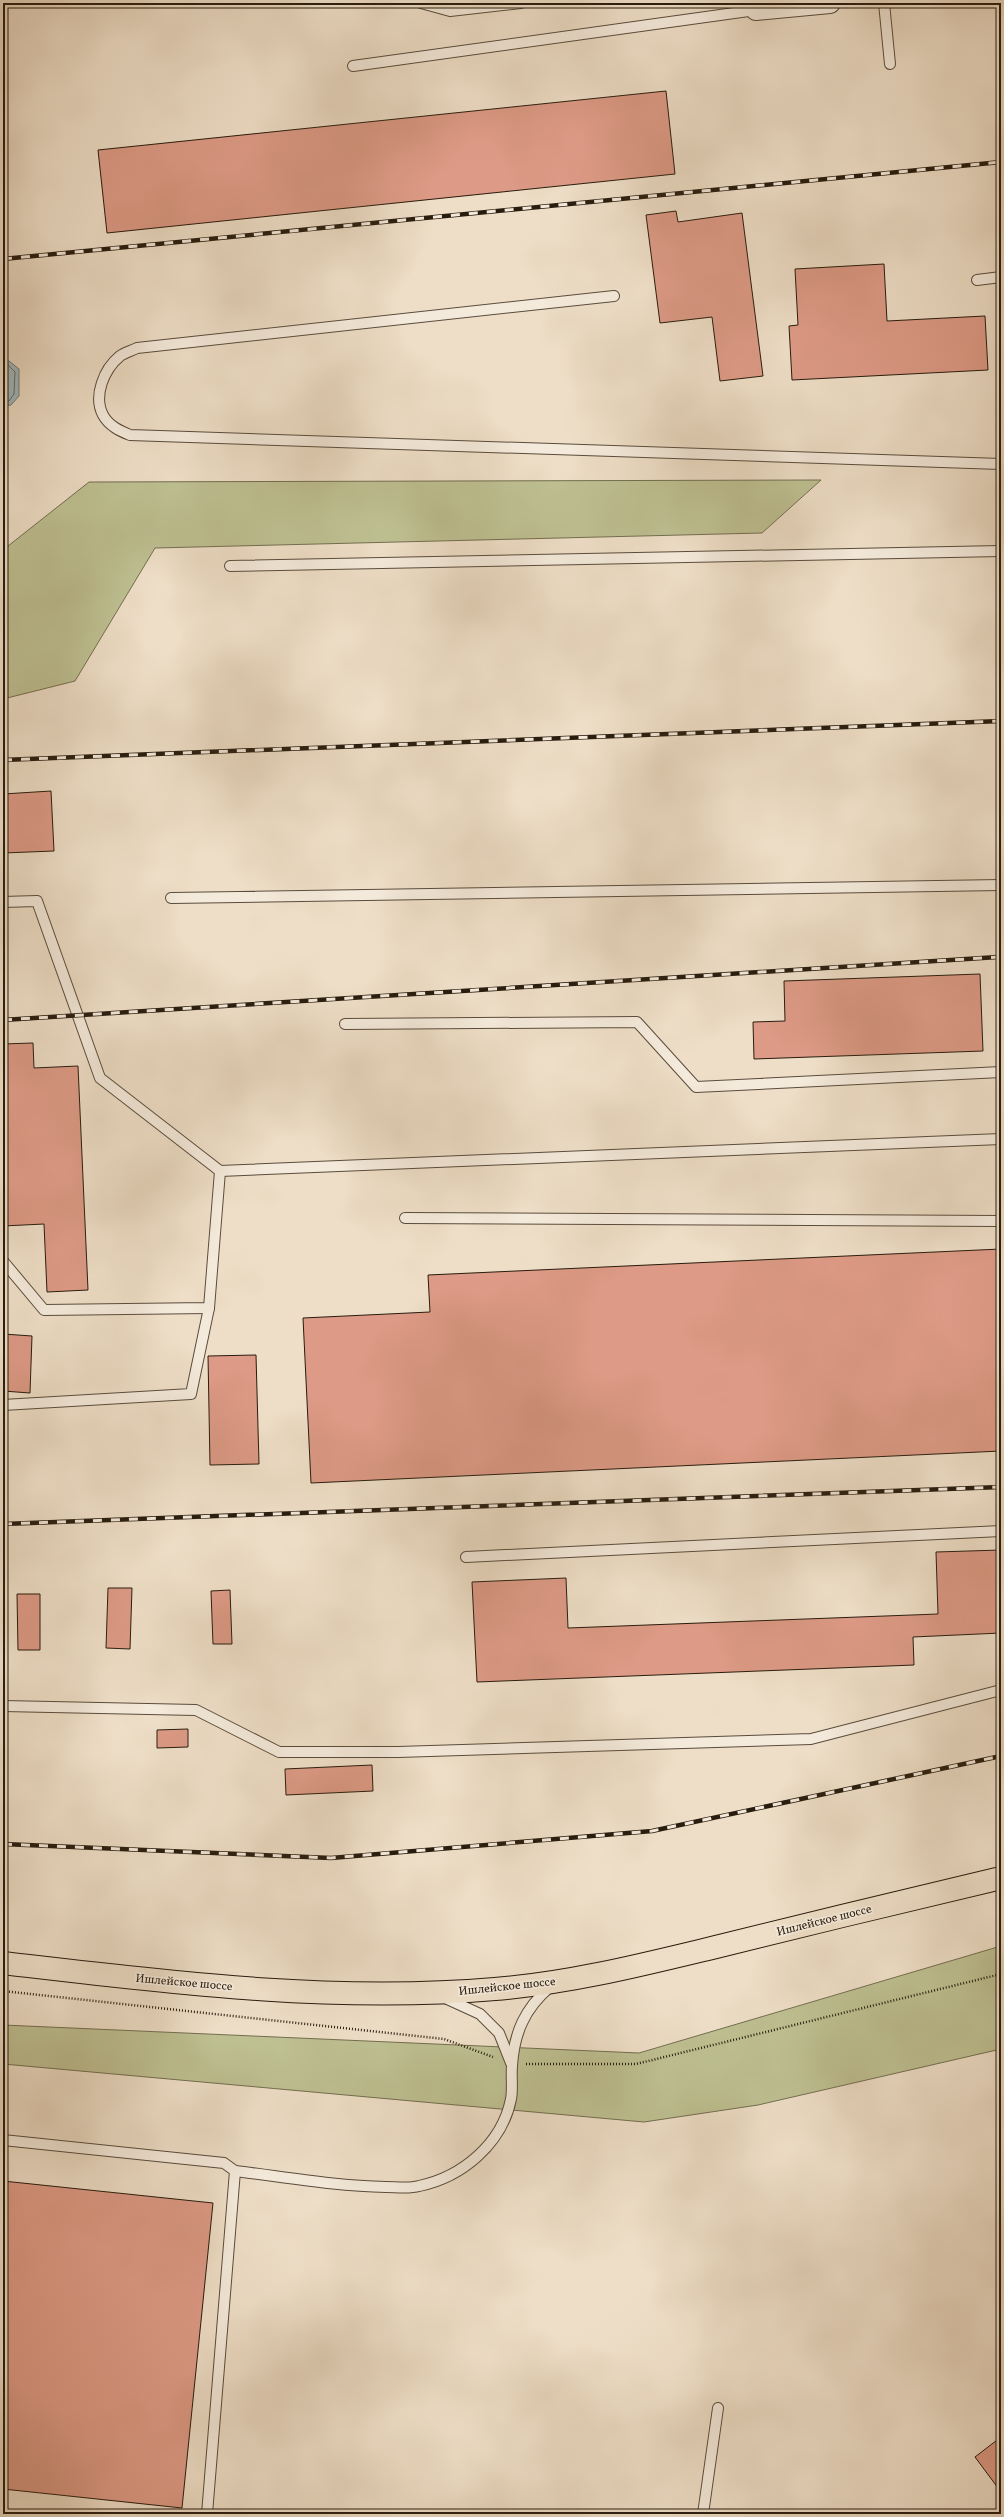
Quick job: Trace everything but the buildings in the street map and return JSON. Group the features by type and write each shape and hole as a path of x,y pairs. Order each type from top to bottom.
{"main road":[{"name":"Ишлейское шоссе","path":"3,1963 306,1993 427,1993 496,1989 556,1981 654,1961 1001,1878"}],"street":[{"path":"754,6 830,3"}],"lane":[{"path":"421,3 450,11 521,3"},
{"path":"884,3 890,64"},
{"path":"353,66 754,6"},
{"path":"977,280 1001,277"},
{"path":"614,296 137,348 120,356 110,367 101,385 100,403 103,416 114,428 130,435 1001,464"},
{"path":"230,566 1001,551"},
{"path":"171,898 1001,885"},
{"path":"3,902 37,901 100,1078 220,1171 1001,1139"},
{"path":"345,1024 637,1022 696,1087 1001,1072"},
{"path":"3,1405 191,1394 209,1308 220,1171"},
{"path":"405,1218 1001,1221"},
{"path":"3,1261 44,1310 209,1308"},
{"path":"466,1557 1001,1531"},
{"path":"3,1706 196,1710 279,1752 398,1752 810,1739 1001,1690"},
{"path":"3,2140 224,2163 235,2172 361,2186 418,2187 450,2177 479,2156 499,2131 511,2099 515,2035 524,2017 539,1997 556,1981"},
{"path":"427,1993 458,2002 480,2014 500,2033 512,2064"},
{"path":"207,2514 235,2172"},
{"path":"703,2514 718,2408"}],"green space":[{"path":"821,480 762,533 155,548 75,681 3,699 3,550 89,482"},
{"path":"1001,1946 1001,2049 758,2105 644,2122 3,2064 3,2025 639,2053"}],"water":[{"path":"3,361 9,361 19,369 19,396 11,405 3,406"}],"railway":[{"path":"3,259 1001,162"},
{"path":"3,760 1001,721"},
{"path":"3,1020 998,957"},
{"path":"3,1524 1001,1487"},
{"path":"3,1844 331,1858 652,1831 1001,1756"}]}
